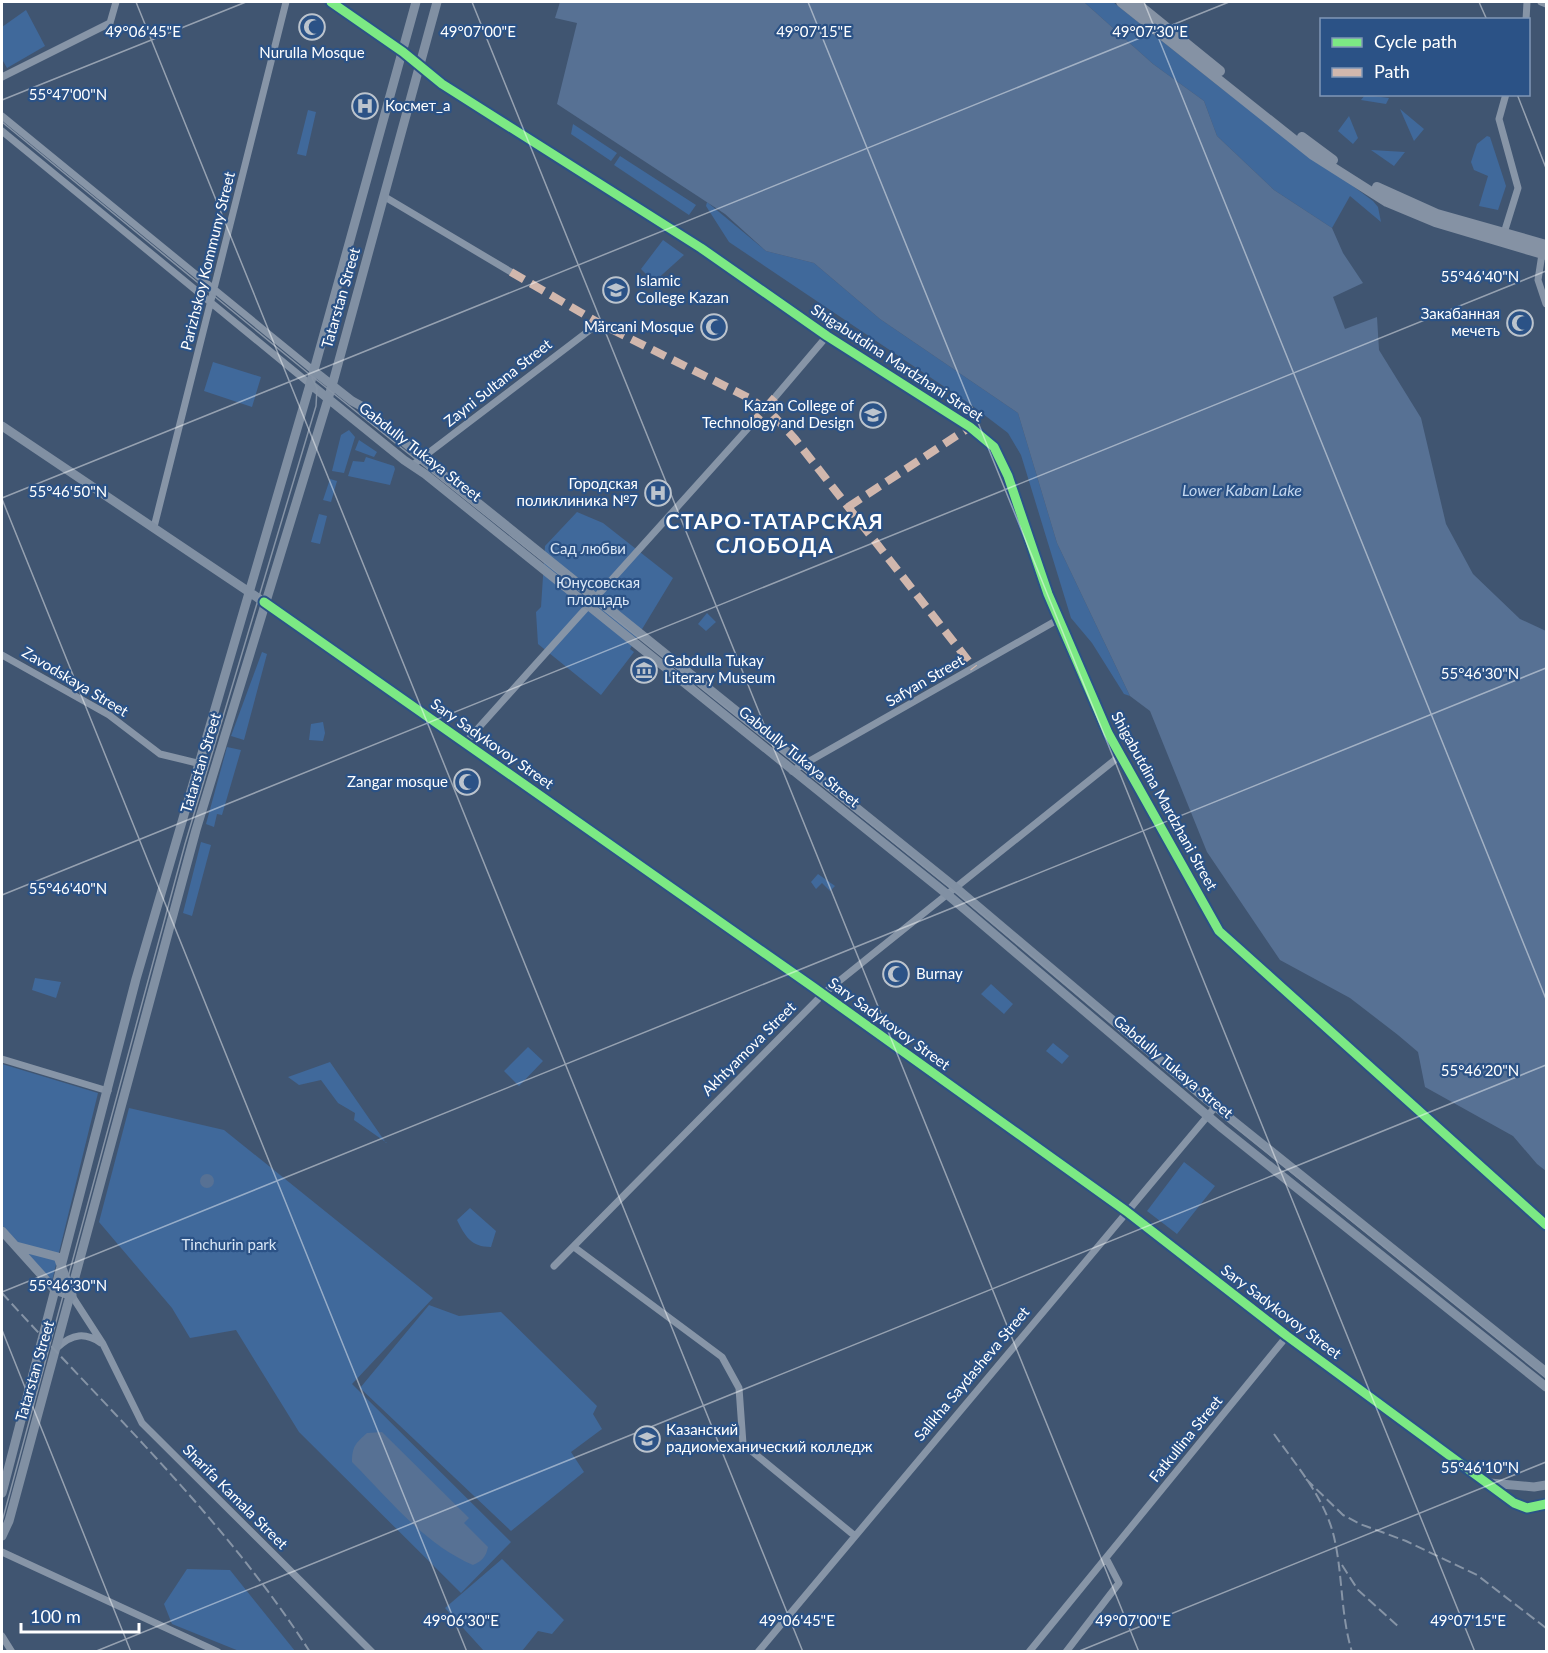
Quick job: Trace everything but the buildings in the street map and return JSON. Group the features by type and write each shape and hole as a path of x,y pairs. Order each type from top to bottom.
{"main road":[{"path":"332,2 419,66"},
{"name":"Tatarstan Street","path":"2,1493 136,979 197,763 314,371 416,2"},
{"name":"Tatarstan Street","path":"2,1536 9,1521 58,1347 196,830 332,386 437,2"},
{"path":"1122,2 1313,155 1387,202 1435,222 1545,251"},
{"path":"1135,2 1298,134 1359,177 1410,204 1504,233 1545,251"},
{"name":"Gabdully Tukaya Street","path":"314,371 363,407 423,458 956,888 1216,1106 1546,1372"},
{"name":"Gabdully Tukaya Street","path":"310,384 404,460 414,464 948,895 1208,1115 1546,1387"},
{"name":"Sary Sadykovoy Street","path":"2,426 264,602 823,994 1126,1211 1287,1336 1514,1503 1527,1508 1546,1504"},
{"path":"108,1091 125,1096"},
{"path":"2,1231 55,1290 72,1296"},
{"path":"16,1246 58,1257 72,1296"},
{"path":"1487,1482 1534,1487 1546,1485"}],"street":[{"path":"2,77 110,23 116,2"},
{"name":"Parizhskoy Kommuny Street","path":"154,526 213,302 286,2"},
{"path":"1526,18 1527,2"},
{"path":"1541,2 1546,4"},
{"name":"Shigabutdina Mardzhani Street","path":"419,66 442,84 700,248 827,336 970,427 994,447 1008,476 1059,619 1108,733 1219,931 1546,1225"},
{"path":"1504,233 1518,188 1499,119 1505,96"},
{"path":"2,116 314,371"},
{"name":"Gabdully Tukaya Street","path":"2,131 310,384"},
{"path":"385,197 510,272"},
{"path":"1545,251 1538,280 1546,304"},
{"name":"Zayni Sultana Street","path":"414,464 599,322"},
{"path":"776,396 827,336"},
{"path":"464,744 750,426"},
{"name":"Safyan Street","path":"792,771 1059,619"},
{"name":"Zavodskaya Street","path":"2,655 109,715 160,754 197,763"},
{"name":"Akhtyamova Street","path":"554,1266 823,994 1120,755"},
{"path":"2,1059 108,1091"},
{"name":"Salikha Saydasheva Street","path":"758,1652 1216,1106"},
{"path":"574,1246 722,1357 739,1388 743,1444 855,1536"},
{"name":"Sharifa Kamala Street","path":"72,1296 103,1344 142,1423 372,1652"},
{"path":"58,1347 70,1337 81,1335 93,1337 103,1344"},
{"name":"Fatkullina Street","path":"1029,1652 1287,1336"},
{"path":"2,1552 218,1652"},
{"path":"1066,1652 1119,1582 1106,1558"},
{"path":"2,1636 12,1652"}],"green space":[{"path":"1084,2 1113,2 1221,88 1373,201 1378,207 1381,222 1350,196 1332,228 1274,190 1217,136 1204,101 1153,64"},
{"path":"26,10 45,46 7,68 2,59 2,27"},
{"path":"1364,96 1389,98 1386,104 1361,100"},
{"path":"1400,109 1424,129 1414,141"},
{"path":"308,110 316,112 306,156 297,154"},
{"path":"1349,116 1358,138 1353,144 1338,131"},
{"path":"573,124 617,153 611,161 571,134"},
{"path":"1487,136 1490,137 1506,186 1498,210 1479,206 1488,176 1474,170 1471,162 1477,144"},
{"path":"1371,150 1405,152 1394,166"},
{"path":"620,156 696,205 689,215 614,165"},
{"path":"707,202 766,251 814,263 880,319 1018,413 1057,543 1130,696 1124,694 1092,643 1071,618 1021,455 1008,433 970,404 729,242 706,206"},
{"path":"663,240 684,255 654,282 641,269"},
{"path":"213,362 261,377 252,407 204,391"},
{"path":"349,430 355,437 344,473 332,471 341,435"},
{"path":"359,440 377,452 374,457 355,450"},
{"path":"366,457 394,466 390,485 348,476 353,461 364,462"},
{"path":"330,479 337,481 331,502 323,500"},
{"name":"Юнусовская площадь","path":"577,512 603,523 673,578 630,649 634,652 601,695 538,644 536,612 541,607 545,546"},
{"path":"319,514 327,516 320,544 311,542"},
{"path":"707,613 716,622 706,631 698,624"},
{"path":"262,652 267,654 244,740 231,736"},
{"path":"323,722 325,733 323,741 309,740 311,724"},
{"path":"227,747 241,750 222,815 217,814 214,827 206,824"},
{"path":"201,842 211,845 192,916 183,913"},
{"path":"818,874 835,886 830,891 822,883 816,889 811,882"},
{"path":"35,978 61,982 56,998 32,990"},
{"path":"991,984 1013,1004 1004,1014 981,994"},
{"path":"1053,1043 1069,1056 1062,1064 1046,1051"},
{"path":"528,1047 543,1061 519,1086 504,1071"},
{"path":"330,1062 385,1142 354,1120 355,1113 338,1103 321,1080 299,1085 288,1077"},
{"path":"2,1064 98,1093 52,1281 2,1225"},
{"name":"Tinchurin park","path":"129,1108 224,1130 433,1298 352,1384 511,1542 461,1593 299,1432 236,1330 190,1338 172,1308 99,1222"},
{"path":"1184,1162 1215,1186 1177,1234 1147,1211"},
{"path":"470,1208 496,1231 491,1247 478,1245 469,1240 460,1226 457,1220"},
{"path":"429,1305 459,1316 501,1312 597,1406 593,1414 602,1429 571,1452 584,1472 511,1531 360,1388"},
{"path":"502,1559 564,1620 552,1634 538,1631 522,1651 484,1651 445,1608"},
{"path":"187,1569 230,1570 295,1651 239,1651 172,1624 164,1604"}],"water":[{"name":"Lower Kaban Lake","path":"560,2 1084,2 1153,64 1204,101 1217,136 1274,190 1332,228 1343,253 1363,283 1333,297 1345,329 1377,317 1379,350 1421,418 1446,524 1473,574 1520,619 1546,631 1546,1171 1513,1136 1425,1087 1418,1052 1398,1035 1350,998 1280,960 1207,852 1150,711 1130,696 1057,543 1018,413 880,319 814,263 766,251 725,214 557,104 577,23 555,18"},
{"path":"204,1174 210,1174 214,1181 210,1188 204,1188 200,1184 200,1178"},
{"path":"382,1432 469,1518 464,1523 488,1547 481,1560 473,1565 455,1556 423,1533 352,1462 355,1445 367,1433"}],"tram line":[{"path":"2,122 308,373 953,890 1213,1109 1546,1378"},
{"path":"2,1522 185,844 316,406 317,388 312,378"}],"railway":[{"path":"2,1293 164,1466 203,1511 277,1603 310,1652"},
{"path":"1274,1434 1308,1481 1328,1519 1336,1547 1345,1622 1352,1652"},
{"path":"1306,1479 1343,1515 1360,1524 1406,1541 1477,1575 1546,1628"},
{"path":"1342,1565 1358,1590 1399,1627"}],"marked path":[{"path":"511,272 599,323 751,399 773,415 795,439 974,668"},
{"path":"750,426 776,396"},
{"path":"848,507 970,427"}],"cycle path":[{"path":"331,2 403,52 442,84 701,248 827,336 970,427 994,447 1008,476 1048,594 1108,733 1219,931 1546,1225"},
{"path":"264,602 813,987 1126,1211 1287,1336 1514,1503 1527,1508 1546,1504"}],"place":[{"name":"Nurulla Mosque","path":"312,27"},
{"name":"Космет_а","path":"365,106"},
{"name":"Islamic College Kazan","path":"616,290"},
{"name":"Закабанная мечеть","path":"1520,323"},
{"name":"Märcani Mosque","path":"714,327"},
{"name":"Kazan College of Technology and Design","path":"873,415"},
{"name":"Городская поликлиника №7","path":"658,493"},
{"name":"Gabdulla Tukay Literary Museum","path":"644,670"},
{"name":"Zangar mosque","path":"467,782"},
{"name":"Burnay","path":"896,974"},
{"name":"Казанский радиомеханический колледж","path":"647,1439"}],"district":[{"name":"СТАРО-ТАТАРСКАЯ СЛОБОДА","path":"775,534"}],"park label":[{"name":"Сад любви","path":"588,549"}]}
